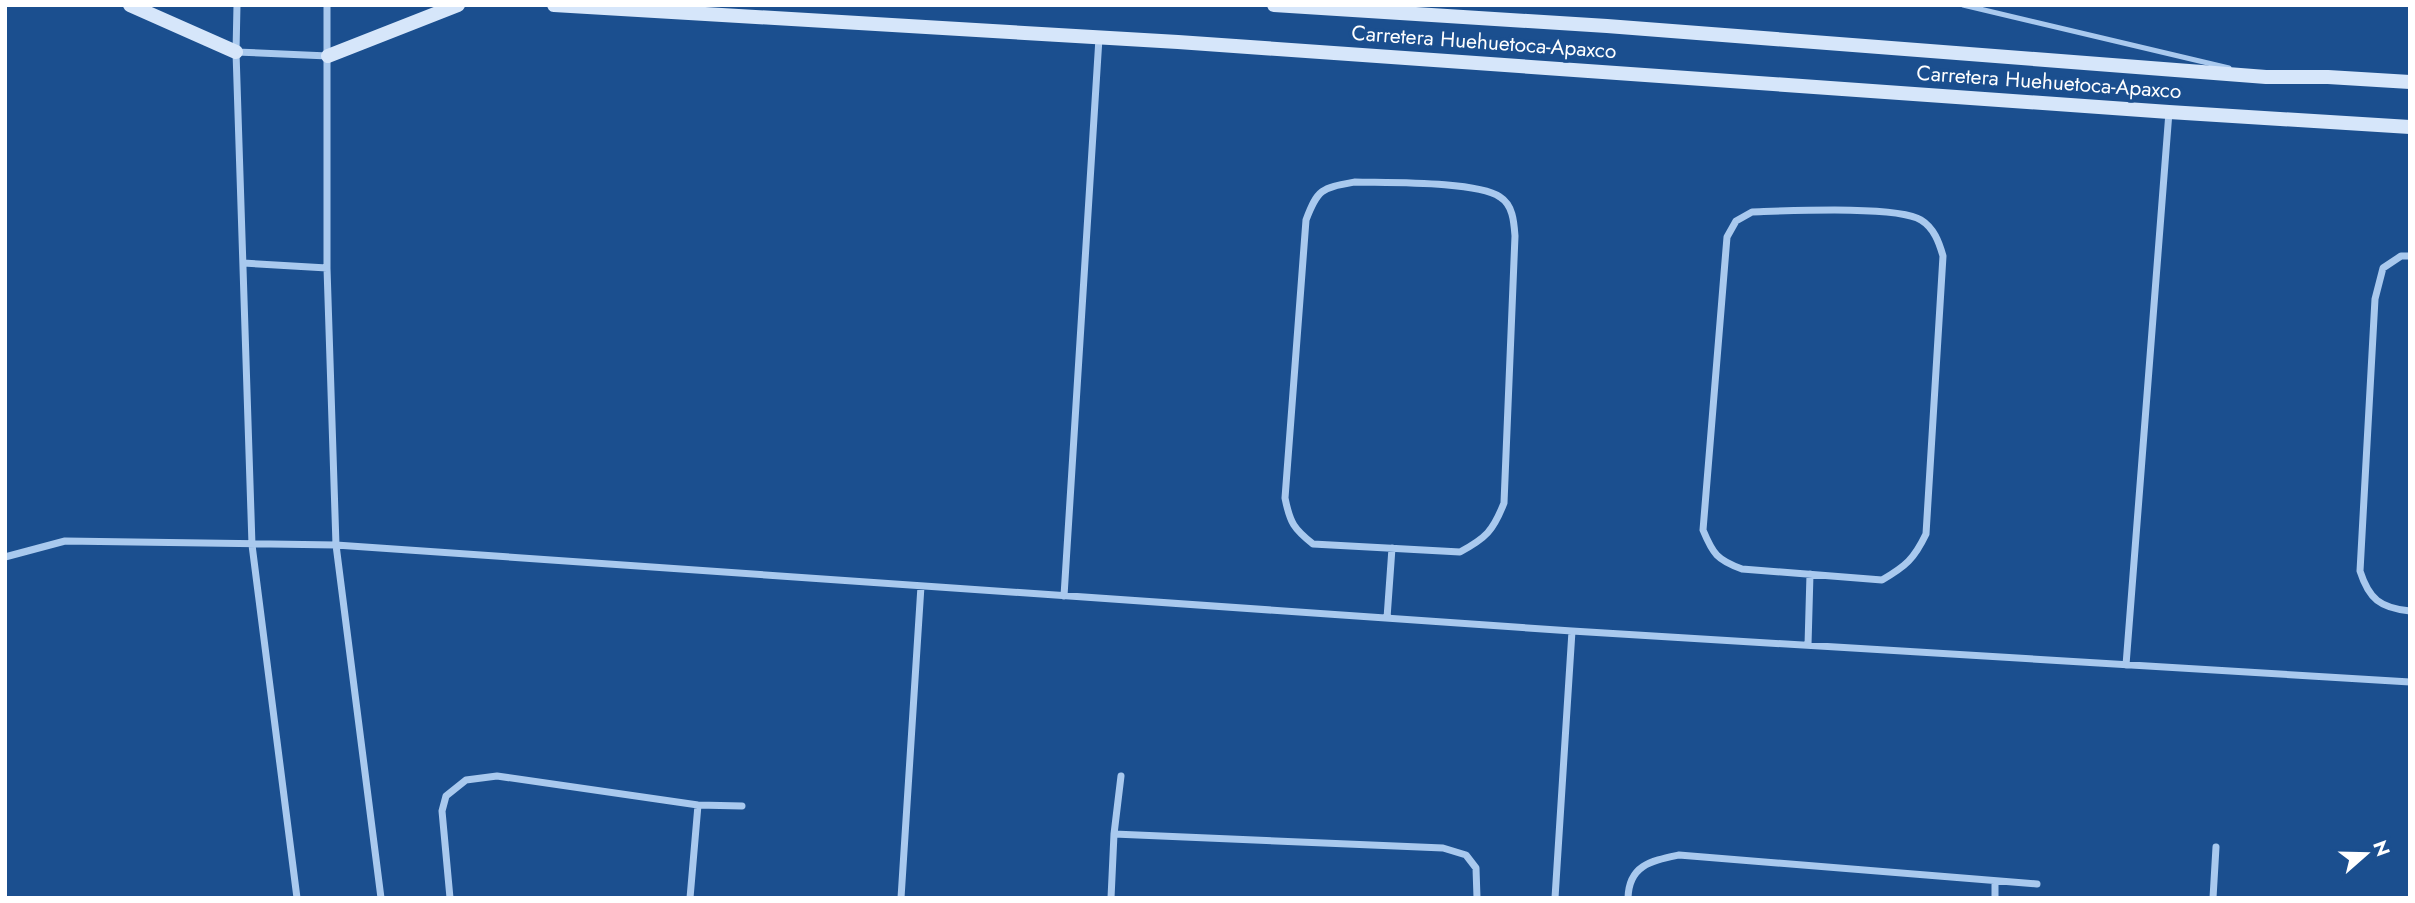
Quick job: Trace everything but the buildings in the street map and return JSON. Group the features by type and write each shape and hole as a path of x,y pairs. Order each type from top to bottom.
{"main road":[{"path":"130,5 236,52"},
{"path":"328,56 458,5"},
{"name":"Carretera Huehuetoca-Apaxco","path":"554,5 1099,38 2410,127"},
{"name":"Carretera Huehuetoca-Apaxco","path":"1274,5 1607,26 2266,77 2328,77 2410,82"}],"street":[{"path":"237,5 236,52 252,545 297,898"},
{"path":"327,5 327,268 336,545 381,898"},
{"path":"1064,596 1099,38"},
{"path":"236,52 328,56"},
{"path":"2126,665 2169,112"},
{"path":"1355,182 1479,188 1503,198 1513,214 1515,236 1504,503 1495,527 1460,552 1392,548 1313,544 1296,530 1289,517 1285,498 1306,220 1315,196 1329,186 1355,182"},
{"path":"1752,212 1895,212 1921,219 1937,236 1943,256 1926,534 1915,557 1882,580 1810,574 1742,569 1722,562 1711,549 1703,530 1727,237 1735,221 1752,212"},
{"path":"2410,256 2401,256 2382,268 2375,299 2360,570 2366,588 2378,602 2394,609 2410,611"},
{"path":"243,263 327,268"},
{"path":"5,557 65,541 336,545 1572,631 2410,682"},
{"path":"1387,618 1392,548"},
{"path":"1808,645 1810,574"},
{"path":"901,898 921,586"},
{"path":"1555,898 1572,631"},
{"path":"450,898 442,811 446,796 466,780 497,776 698,805 742,806"},
{"path":"1111,898 1114,834 1121,776"},
{"path":"690,898 698,805"},
{"path":"1114,834 1443,848 1466,855 1476,868 1477,898"},
{"path":"2213,898 2216,847"},
{"path":"1628,898 1629,885 1639,868 1679,855 2037,884"},
{"path":"1995,898 1996,881"}],"lane":[{"path":"1963,5 2266,77"}]}
